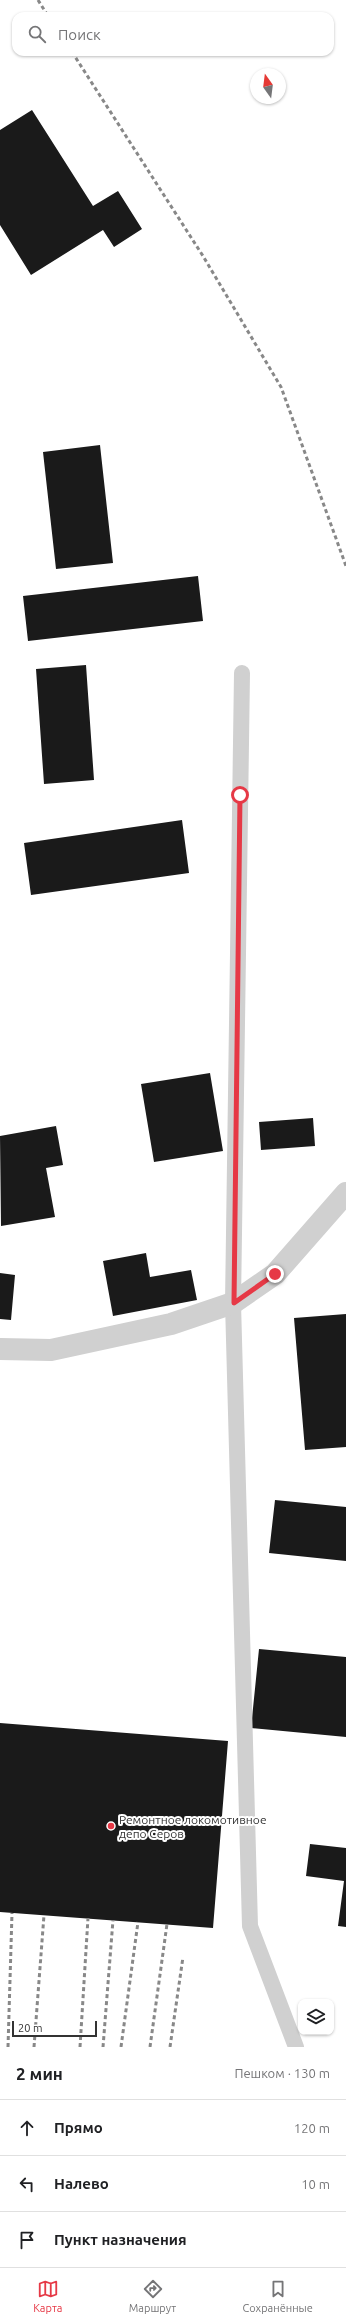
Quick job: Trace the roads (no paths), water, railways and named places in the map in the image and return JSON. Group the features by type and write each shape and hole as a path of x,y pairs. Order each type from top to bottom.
{"street":[{"path":"0,1349 51,1350 171,1324 234,1303 275,1274 346,1193"}],"lane":[{"path":"242,674 234,1303 250,1926 296,2047"}],"railway":[{"path":"38,0 46,12"},
{"path":"75,56 203,256 281,387 346,566"},
{"path":"8,2047 12,1913"},
{"path":"34,2047 44,1915"},
{"path":"80,2047 88,1918"},
{"path":"103,2047 113,1920"},
{"path":"121,2047 138,1922"},
{"path":"150,2047 167,1924"},
{"path":"170,2047 183,1957"}],"place":[{"name":"Ремонтное локомотивное депо Серов","path":"111,1826"}]}
